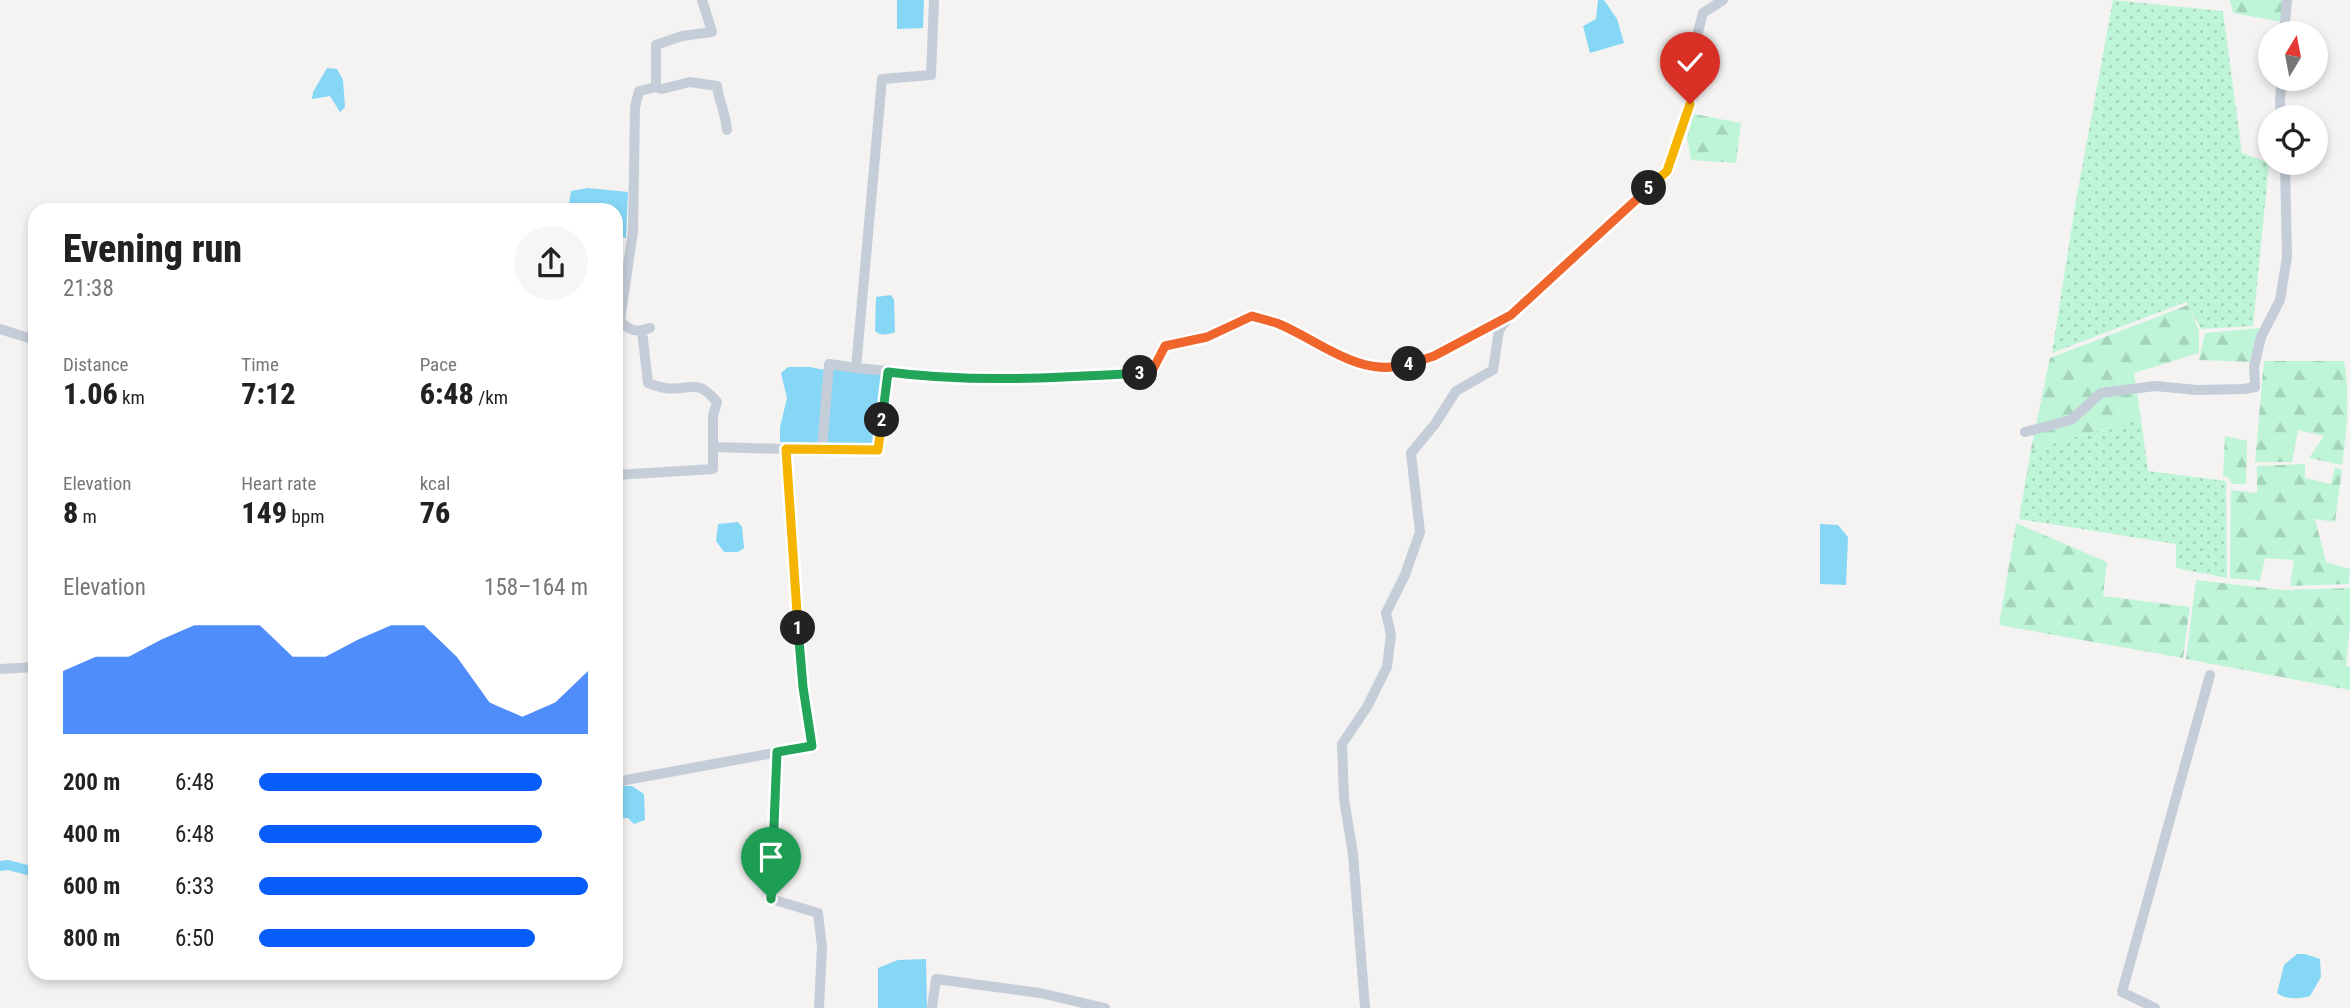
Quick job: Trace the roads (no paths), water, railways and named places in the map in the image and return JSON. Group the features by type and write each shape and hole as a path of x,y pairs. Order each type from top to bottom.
{"street":[{"path":"656,88 656,45 682,36 712,32 702,0"},
{"path":"856,368 882,79 931,75 934,0"},
{"path":"1365,1008 1353,853 1344,799 1342,744 1367,707 1387,667 1391,635 1386,613 1405,575 1420,532 1411,453 1435,424 1456,391 1493,370 1499,330 1511,315 1667,171 1690,104 1690,62 1703,13 1723,0"},
{"path":"2285,21 2287,0"},
{"path":"623,300 633,232 635,107 639,91 690,82 717,86 719,104 726,115 727,130"},
{"path":"2025,432 2071,420 2101,393 2155,386 2197,390 2255,387 2254,367 2261,337 2280,300 2287,257 2285,175"},
{"path":"822,449 829,364 923,376 1012,378 1151,373 1165,346 1207,337 1252,316 1279,324 1324,349 1360,364 1399,367 1434,356 1511,315"},
{"path":"623,325 625,328 646,329 648,383 664,388 690,386 706,390 716,402 713,416 713,469 623,475"},
{"path":"0,329 28,338"},
{"path":"713,447 878,450 888,372"},
{"path":"623,781 812,746 799,645 786,449"},
{"path":"0,669 28,667"},
{"path":"2155,1008 2122,992 2210,675"},
{"path":"777,752 771,899 818,913 822,947 820,1008"},
{"path":"932,1008 936,979 1040,993 1105,1008"}],"water":[{"path":"897,0 924,0 923,28 897,29"},
{"path":"1598,0 1604,0 1617,19 1624,43 1590,53 1583,26 1596,19"},
{"path":"327,68 337,69 343,80 345,107 340,112 330,96 312,99 313,92"},
{"path":"588,188 628,192 626,238 623,238 623,203 569,203 571,191"},
{"path":"891,295 894,300 895,332 879,334 875,331 876,297"},
{"path":"788,367 825,370 820,444 780,442 780,427 787,398 781,373"},
{"path":"833,368 883,373 874,446 827,445"},
{"path":"738,522 742,527 744,548 738,552 724,552 716,541 718,524"},
{"path":"1820,524 1838,525 1848,537 1846,585 1820,584"},
{"path":"623,786 632,786 644,794 645,820 634,824 628,818 623,818"},
{"path":"2297,954 2320,959 2321,977 2310,996 2284,997 2277,993 2284,965"},
{"path":"926,959 927,1008 878,1008 878,968 898,960"}],"waterway":[{"path":"0,866 8,865 28,870"}]}
